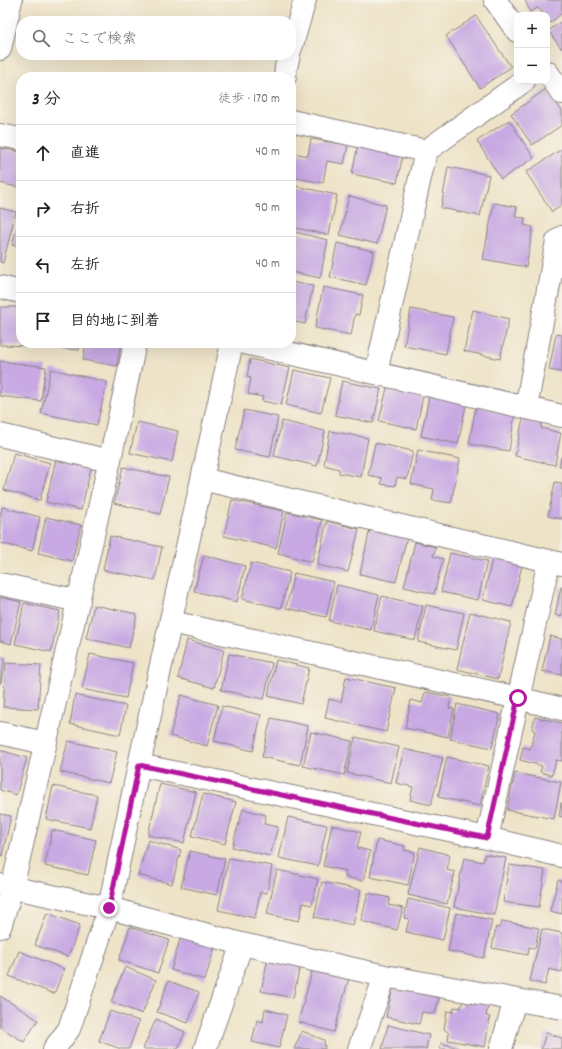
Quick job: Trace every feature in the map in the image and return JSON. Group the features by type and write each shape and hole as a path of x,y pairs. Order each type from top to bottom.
{"street":[{"path":"0,49 11,0"},
{"path":"296,31 305,0"},
{"path":"495,0 514,27"},
{"path":"286,72 288,60"},
{"path":"550,76 562,93"},
{"path":"376,373 426,151 520,84"},
{"path":"296,122 426,151"},
{"path":"0,135 16,139"},
{"path":"526,408 557,241 562,237"},
{"path":"0,287 16,291"},
{"path":"0,927 6,887 45,743 79,601 134,348"},
{"path":"54,1049 69,1029 109,908 231,348"},
{"path":"267,348 562,416"},
{"path":"0,435 110,460"},
{"path":"202,479 555,562 518,698 487,838"},
{"path":"0,584 79,601"},
{"path":"171,622 562,709"},
{"path":"0,733 45,743"},
{"path":"139,765 487,838 562,856"},
{"path":"6,887 109,908 242,944 385,976 562,1008"},
{"path":"205,1049 242,944"},
{"path":"359,1049 385,976"},
{"path":"500,1049 515,1000"}],"building":[{"path":"525,0 562,0 562,13 550,23 550,12 541,12 538,8 530,12"},
{"path":"476,16 511,67 480,88 446,36"},
{"path":"562,21 562,49 550,34 550,30"},
{"path":"546,89 562,111 562,125 532,145 511,114"},
{"path":"509,120 534,158 501,179 477,141"},
{"path":"311,139 348,145 344,164 327,161 323,183 296,178 296,154 308,156"},
{"path":"358,144 403,154 397,183 352,174"},
{"path":"0,148 16,151 16,187 0,183"},
{"path":"562,149 562,205 552,212 526,172"},
{"path":"448,167 489,175 480,216 441,208"},
{"path":"296,186 337,195 329,235 296,228"},
{"path":"349,196 386,205 377,244 340,235"},
{"path":"494,203 517,207 515,217 525,218 524,225 533,227 526,267 483,259"},
{"path":"0,208 16,212 3,263 0,262"},
{"path":"16,231 16,246 12,245"},
{"path":"296,232 328,240 320,278 296,273"},
{"path":"337,243 374,251 366,285 330,277"},
{"path":"296,283 313,286 305,324 296,322"},
{"path":"323,287 363,295 359,315 355,314 351,335 315,328"},
{"path":"0,307 16,307 16,345 0,345"},
{"path":"411,309 453,317 446,354 404,346"},
{"path":"473,310 509,319 500,359 464,351"},
{"path":"556,334 562,335 562,372 549,370"},
{"path":"54,348 79,348 79,350"},
{"path":"85,348 120,348 117,366 83,360"},
{"path":"250,359 290,368 281,405 262,401 263,397 248,394 251,378 247,377"},
{"path":"0,361 46,367 41,401 0,396"},
{"path":"51,369 107,382 97,425 41,413"},
{"path":"294,370 330,378 321,413 286,405"},
{"path":"342,381 381,389 373,423 335,415"},
{"path":"388,384 424,392 416,429 379,421"},
{"path":"430,392 467,400 458,444 421,436"},
{"path":"476,406 515,413 509,451 469,444"},
{"path":"244,410 278,417 270,457 235,450"},
{"path":"523,418 542,422 541,428 561,433 555,465 515,456"},
{"path":"282,421 325,431 317,466 274,456"},
{"path":"137,422 178,431 172,462 130,453"},
{"path":"330,431 368,438 361,477 339,473 339,469 324,465"},
{"path":"375,443 413,451 407,479 397,477 395,486 381,484 382,478 368,475"},
{"path":"418,450 460,459 451,503 432,500 434,489 411,484"},
{"path":"14,453 50,463 40,500 4,490"},
{"path":"561,457 562,466 559,466"},
{"path":"56,459 91,468 81,510 46,502"},
{"path":"123,467 169,477 160,514 114,503"},
{"path":"555,482 562,483 562,519 548,516"},
{"path":"232,500 284,511 276,548 224,536"},
{"path":"2,507 40,517 32,551 0,543 0,517"},
{"path":"287,512 322,520 312,562 278,553"},
{"path":"46,517 81,525 72,561 38,553"},
{"path":"327,521 359,529 348,572 317,565"},
{"path":"370,529 407,537 396,582 360,574"},
{"path":"110,536 162,547 155,580 103,570"},
{"path":"415,542 436,547 433,556 443,559 434,594 404,587"},
{"path":"450,553 487,561 478,600 441,592"},
{"path":"493,554 523,561 512,607 483,600"},
{"path":"204,555 245,566 237,602 194,591"},
{"path":"251,563 290,572 281,608 242,599"},
{"path":"294,573 334,582 326,617 286,608"},
{"path":"337,585 379,595 371,630 329,621"},
{"path":"562,587 562,617 555,615"},
{"path":"382,596 423,606 415,640 374,631"},
{"path":"0,597 21,602 11,644 0,641"},
{"path":"24,603 60,611 51,652 15,644"},
{"path":"94,605 137,614 129,648 86,638"},
{"path":"426,605 464,613 456,650 418,642"},
{"path":"470,612 511,622 498,679 457,669"},
{"path":"550,636 562,639 562,675 542,671"},
{"path":"187,640 224,650 214,688 178,678"},
{"path":"90,654 133,663 126,698 82,689"},
{"path":"229,654 272,663 264,699 221,690"},
{"path":"0,658 5,658 1,683 0,683"},
{"path":"276,660 309,668 301,704 268,696"},
{"path":"6,663 41,665 38,709 3,707"},
{"path":"346,677 396,688 386,732 325,718 329,699 341,702"},
{"path":"425,692 451,697 449,708 454,709 448,737 405,728 411,700 422,703"},
{"path":"75,695 126,706 120,735 70,724"},
{"path":"181,695 218,705 207,746 170,736"},
{"path":"457,704 500,714 492,748 450,739"},
{"path":"222,706 261,715 253,751 214,741"},
{"path":"535,717 562,723 562,761 556,760 552,775 540,772 542,766 520,760 523,747 530,749 535,731 532,729"},
{"path":"271,718 308,726 300,765 262,757"},
{"path":"311,732 352,741 344,775 303,766"},
{"path":"355,737 399,747 391,783 347,773"},
{"path":"68,741 117,752 109,783 60,772"},
{"path":"404,749 443,758 431,805 410,800 413,787 396,783"},
{"path":"0,750 27,758 16,795 0,790"},
{"path":"447,757 489,766 480,806 438,797"},
{"path":"515,773 561,782 554,819 507,810"},
{"path":"160,784 196,792 184,843 148,835"},
{"path":"53,786 97,795 90,828 46,819"},
{"path":"203,794 236,802 225,844 192,836"},
{"path":"562,803 562,817 559,816"},
{"path":"243,809 266,815 264,824 278,827 270,856 232,847"},
{"path":"0,814 11,816 2,856 0,856"},
{"path":"288,817 327,825 318,866 279,858"},
{"path":"332,825 361,832 357,848 370,851 363,881 345,877 346,871 323,866"},
{"path":"52,830 96,840 88,875 45,866"},
{"path":"148,840 181,850 172,884 138,875"},
{"path":"377,840 405,846 404,850 415,852 408,885 370,877"},
{"path":"420,847 450,855 447,870 455,872 447,904 408,895"},
{"path":"190,851 225,859 217,895 181,887"},
{"path":"485,854 506,858 494,915 454,907 464,858 483,862"},
{"path":"229,858 272,866 267,893 260,892 255,918 218,910"},
{"path":"509,865 545,870 539,907 503,902"},
{"path":"277,870 318,879 312,905 303,903 299,921 267,914"},
{"path":"558,880 562,881 562,914 550,911"},
{"path":"322,882 361,890 353,925 314,917"},
{"path":"368,893 390,898 388,905 403,908 397,930 361,921"},
{"path":"408,899 450,908 443,940 406,932 409,919 404,918"},
{"path":"47,913 80,925 68,957 35,945"},
{"path":"456,913 492,920 484,958 448,951"},
{"path":"502,921 539,928 535,948 529,947 528,955 492,948 496,927 500,928"},
{"path":"130,927 169,940 158,973 119,960"},
{"path":"542,929 562,933 562,972 549,969 545,985 530,981"},
{"path":"181,936 215,946 205,980 171,970"},
{"path":"19,951 64,969 54,994 9,976"},
{"path":"268,958 300,966 293,998 261,991"},
{"path":"125,967 156,980 142,1014 111,1002"},
{"path":"313,968 349,978 334,1032 298,1022"},
{"path":"168,981 199,992 188,1023 157,1012"},
{"path":"394,983 440,993 435,1014 422,1012 419,1024 386,1017"},
{"path":"0,996 38,1020 24,1042 0,1027"},
{"path":"464,998 489,1003 486,1016 490,1017 485,1047 448,1040 449,1033 444,1029 447,1011 453,1012 454,1007 461,1008"},
{"path":"265,1009 287,1015 279,1048 252,1042 257,1020 263,1022"},
{"path":"110,1011 139,1021 129,1049 121,1049 99,1041"},
{"path":"156,1019 185,1032 178,1049 143,1049"},
{"path":"388,1025 429,1035 426,1049 382,1049"},
{"path":"302,1031 324,1040 325,1049 294,1049"},
{"path":"546,1033 562,1038 562,1049 541,1049"},
{"path":"441,1043 462,1049 440,1049"}],"route":[{"path":"109,908 139,765 487,838 518,698"}]}
